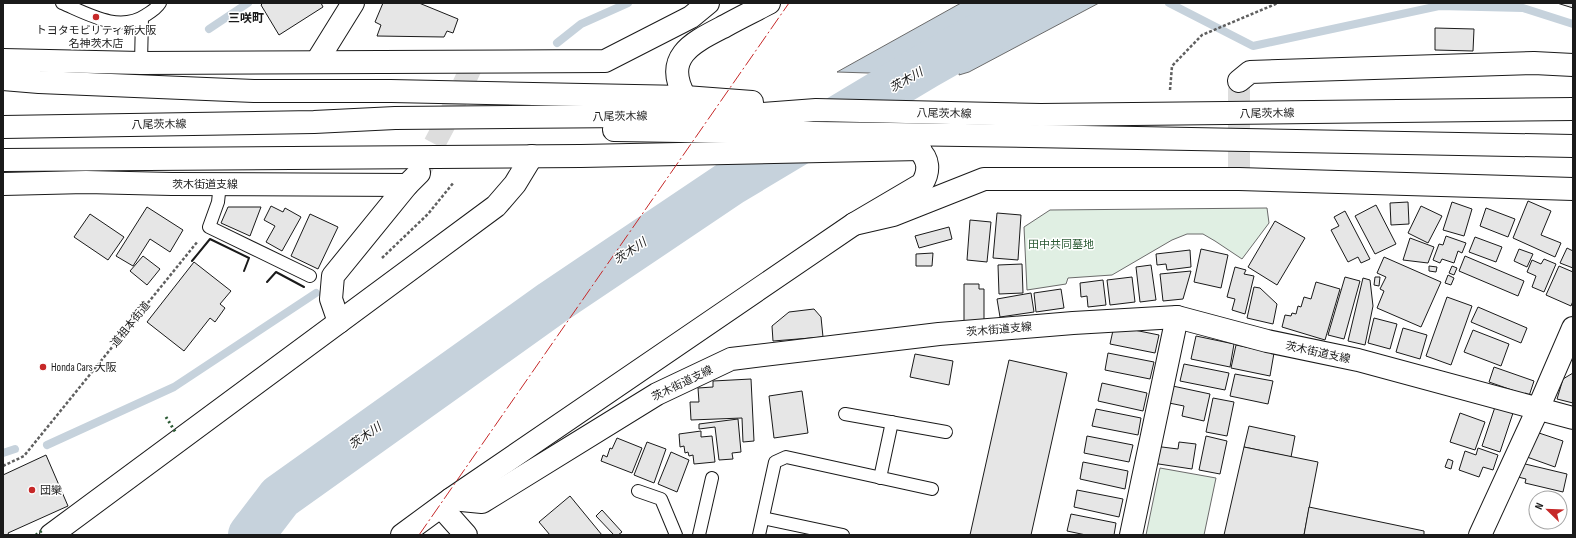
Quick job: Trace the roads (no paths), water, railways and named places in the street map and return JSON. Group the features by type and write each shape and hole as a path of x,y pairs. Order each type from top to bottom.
{"street":[{"path":"317,61 353,3"},
{"path":"3,60 141,62 604,61 691,17 708,3"},
{"path":"685,97 678,82 678,73 679,65 686,50 699,39 769,3"},
{"path":"1239,81 1250,72 1534,63 1573,65"},
{"path":"3,79 39,82 254,91 391,91 685,97 816,110"},
{"name":"八尾茨木線","path":"3,127 314,122 395,118 750,115 816,110 1040,115 1573,109"},
{"name":"八尾茨木線","path":"314,122 396,128 598,130 976,142 1171,139 1573,146"},
{"path":"3,160 581,156 918,149 976,142"},
{"path":"402,535 446,503 854,224 922,184 928,172 927,163 924,155 918,149"},
{"path":"51,535 496,206 515,184 532,156"},
{"name":"茨木街道支線","path":"3,184 86,182 220,184 413,179 333,276 331,299 339,322"},
{"path":"854,224 893,215 984,179 1240,179 1573,189"},
{"path":"1131,535 1177,317"},
{"name":"茨木街道支線","path":"446,503 482,502 657,394 731,360 939,334 1073,323 1177,317 1266,341 1358,360 1573,418"},
{"path":"1480,535 1538,409 1573,328"},
{"path":"446,503 466,535"}],"lane":[{"path":"62,3 98,18 116,23 142,18 160,3"},
{"path":"141,62 142,18"},
{"path":"220,184 218,202 210,226 310,276"},
{"path":"845,414 946,432"},
{"path":"880,478 892,422"},
{"path":"759,535 775,462 786,457 932,489"},
{"path":"699,535 712,478"},
{"path":"638,492 661,499 676,535"},
{"path":"763,518 843,535"}],"waterway":[{"path":"209,29 248,3"},
{"path":"557,43 581,24 628,3"},
{"name":"茨木川","path":"251,535 280,497 552,303 732,182 926,66 1037,3"},
{"path":"1169,3 1253,46 1439,6 1523,8 1573,24"},
{"path":"47,445 174,387 316,293"},
{"path":"3,453 15,449"}],"tunnel":[{"path":"419,173 448,118 474,61"},
{"path":"1239,81 1239,179"}],"place":[{"name":"トヨタモビリティ新大阪 名神茨木店","path":"96,17"},
{"name":"Honda Cars 大阪","path":"43,367"},
{"name":"団欒","path":"32,490"}],"district":[{"name":"三咲町","path":"246,18"}],"park label":[{"name":"田中共同墓地","path":"1061,244"}]}
